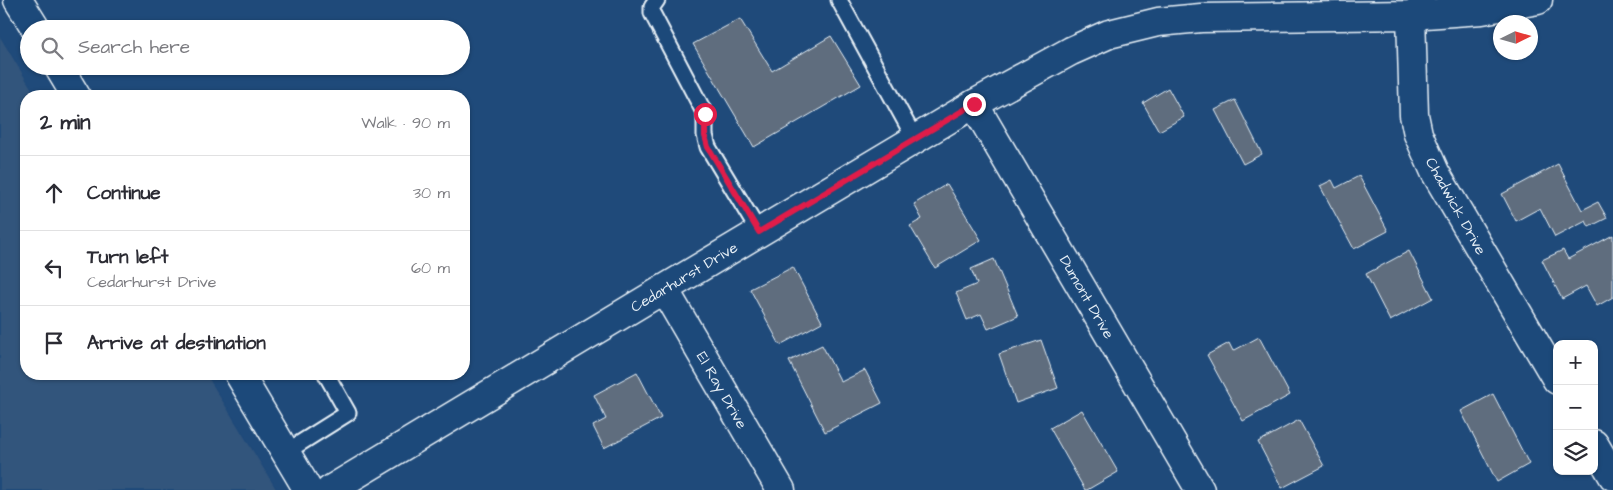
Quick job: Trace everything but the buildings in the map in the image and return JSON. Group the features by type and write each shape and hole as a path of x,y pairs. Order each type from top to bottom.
{"street":[{"path":"18,0 30,20"},
{"name":"Cedarhurst Drive","path":"330,490 974,104 1071,51 1109,34 1158,22 1201,18 1411,15 1482,10 1502,4 1538,0"},
{"name":"Chadwick Drive","path":"1411,15 1414,115 1418,134 1435,172 1553,373"},
{"path":"63,75 72,90"},
{"name":"Dumont Drive","path":"974,104 1200,490"},
{"name":"El Ray Drive","path":"664,289 781,490"},
{"path":"244,380 308,490"},
{"path":"1598,451 1613,476"}],"lane":[{"path":"839,0 915,139"},
{"path":"654,7 705,114 705,136 708,147 759,232"},
{"path":"286,452 348,413 329,380"}],"shaded area":[{"path":"0,37 20,70 20,75 23,75 32,90 20,90 20,380 210,380 276,489 0,490"}],"route":[{"path":"705,114 705,136 708,147 759,232 974,104"}]}
